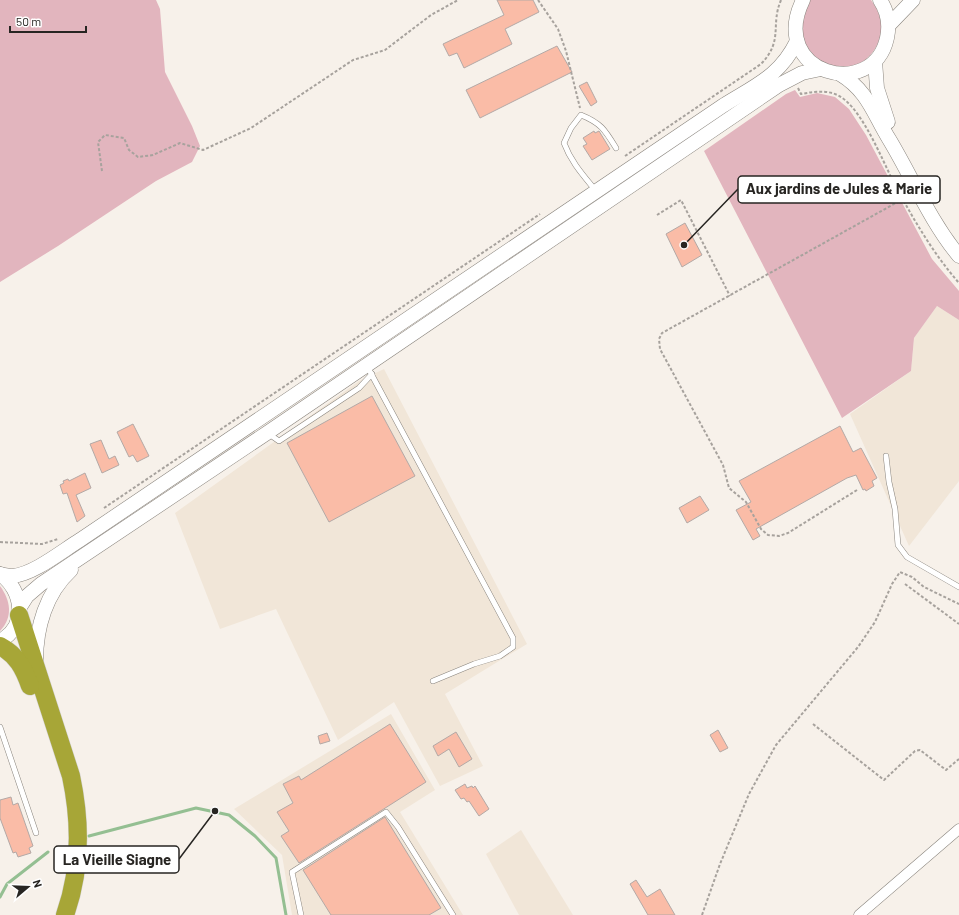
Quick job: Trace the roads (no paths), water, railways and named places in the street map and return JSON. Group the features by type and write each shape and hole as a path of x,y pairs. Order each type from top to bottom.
{"highway":[{"path":"19,611 38,680 68,769 76,804 78,855 73,887 65,915"},
{"path":"0,646 16,658 25,673 63,789 68,825 68,854 63,884 54,915"}],"main road":[{"path":"803,0 797,13 795,27 797,41 806,58 821,69 840,74 857,85 864,93 889,139 897,149"},
{"path":"840,74 852,73 864,69 874,61 886,42 889,25 888,15 880,0"},
{"path":"889,25 913,0"},
{"path":"0,574 13,576 46,561 724,105 769,77 777,71 788,58 797,41"},
{"path":"874,61 877,88 897,149 931,214 959,256"},
{"path":"0,641 10,632 27,596 41,584 267,433 369,370 779,86 802,73 821,69"},
{"path":"38,680 36,647 44,610 56,587 90,552"},
{"path":"0,574 14,588 19,611"}],"street":[{"path":"859,915 959,829"}],"lane":[{"path":"596,192 580,174 564,143 570,128 581,115 596,121 608,133 616,148"},
{"path":"369,370 513,638 513,647 500,656 474,664 433,682"},
{"path":"886,456 889,482 895,509 898,545 907,556 959,586"},
{"path":"0,727 36,833"},
{"path":"301,915 292,872 386,812 398,827 453,915"}],"waterway":[{"path":"89,836 196,808 229,815 255,836 276,858 286,915"},
{"path":"0,897 7,884 48,852"}],"place":[{"name":"Aux jardins de Jules & Marie","path":"684,245"},
{"name":"La Vieille Siagne","path":"215,811"}]}
